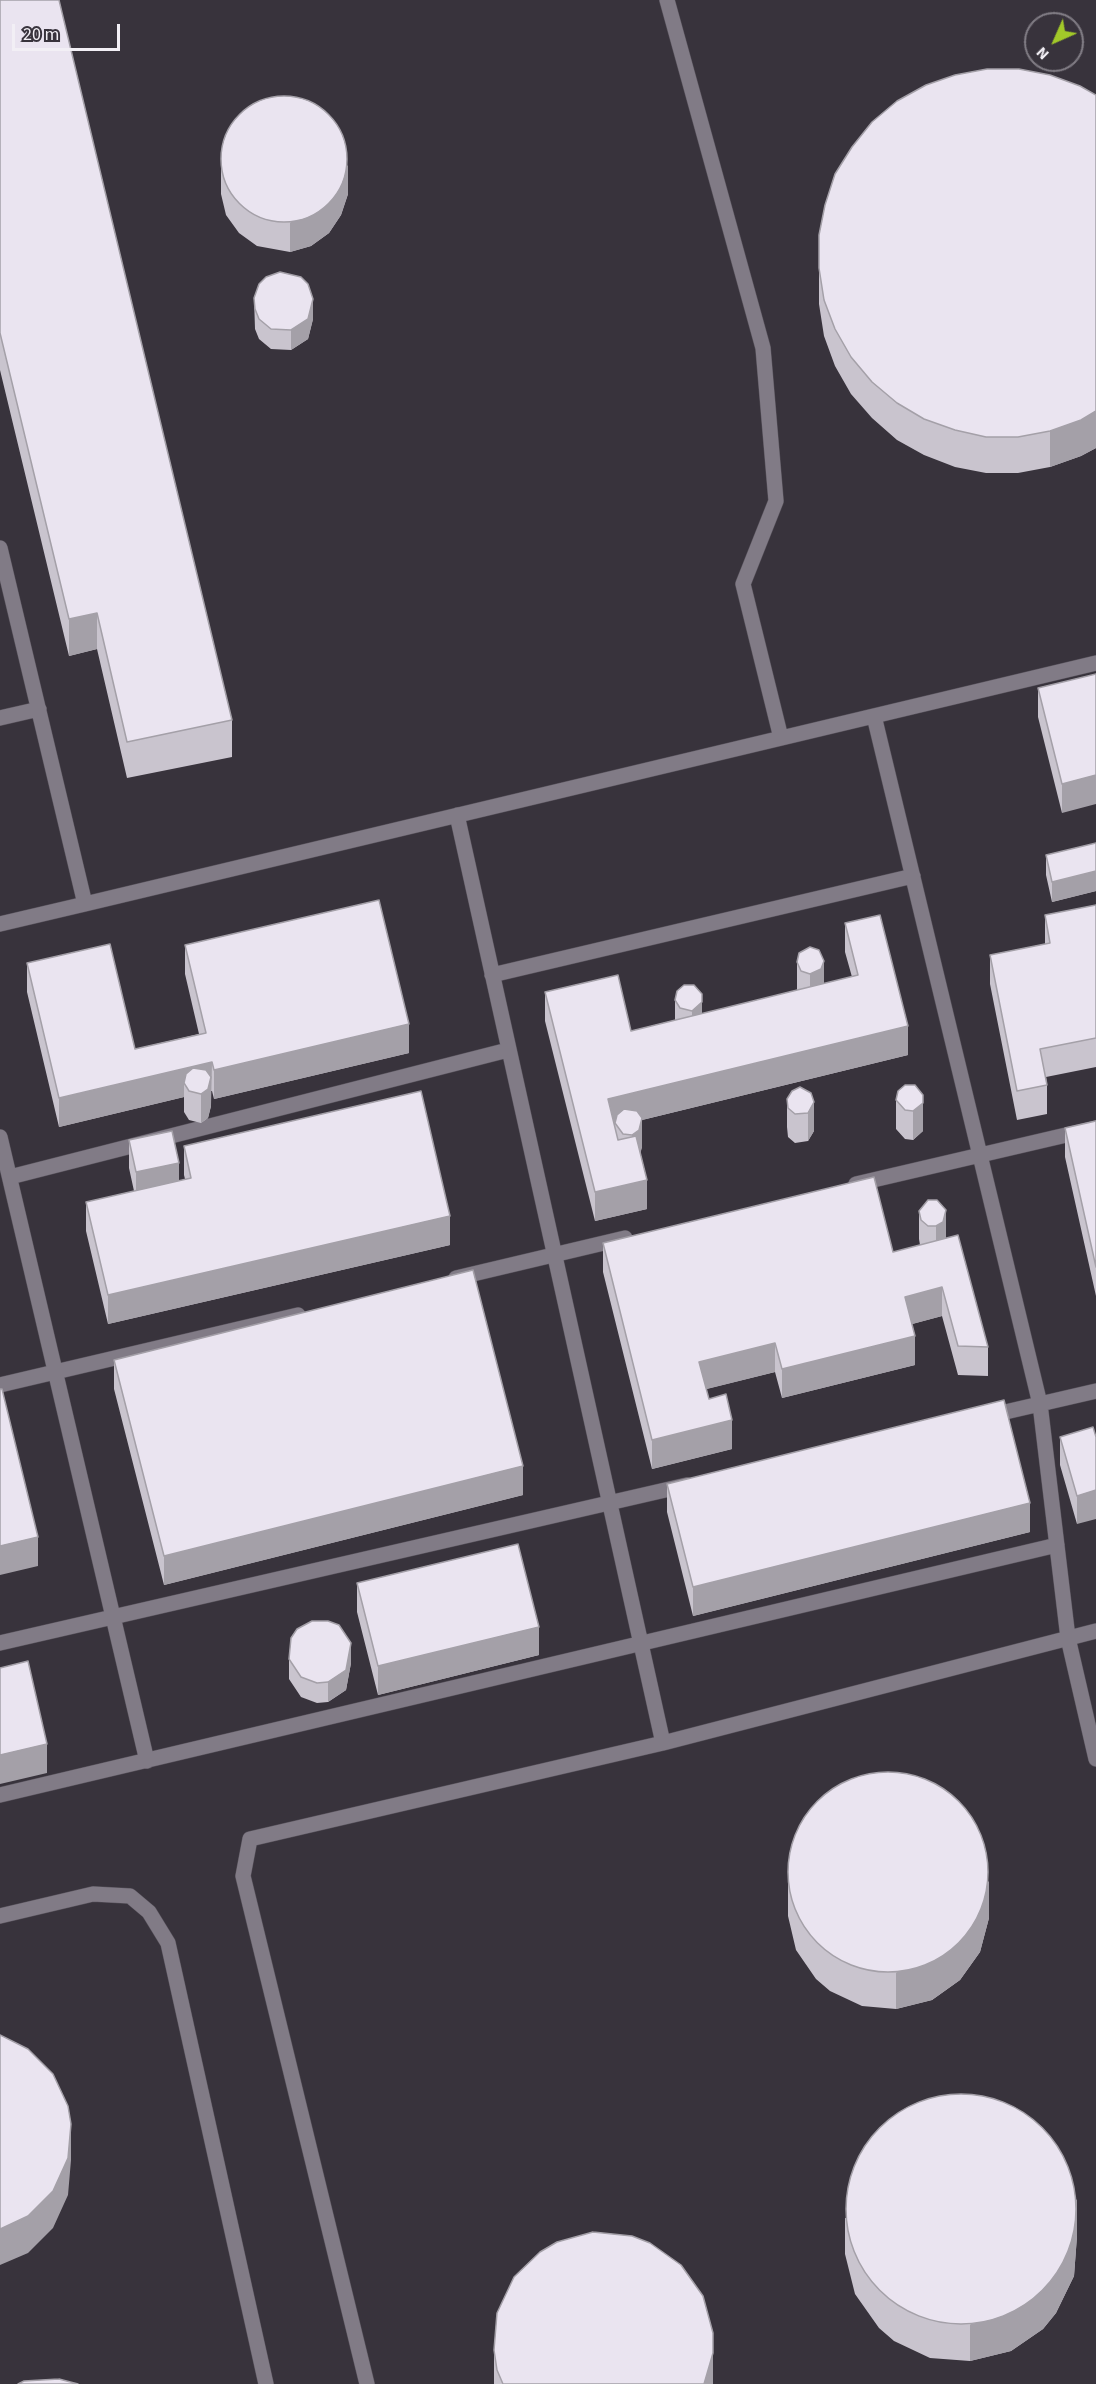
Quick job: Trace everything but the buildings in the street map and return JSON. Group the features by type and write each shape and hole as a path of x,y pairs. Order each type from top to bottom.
{"lane":[{"path":"667,0 764,348 776,501 743,584 781,738"},
{"path":"0,548 85,904"},
{"path":"0,924 1096,663"},
{"path":"0,718 39,709"},
{"path":"874,716 1040,1404 1068,1638 1096,1759"},
{"path":"457,815 639,1644 663,1743"},
{"path":"492,975 913,876"},
{"path":"10,1177 508,1050"},
{"path":"842,1187 1096,1128"},
{"path":"0,1137 147,1761"},
{"path":"437,1282 645,1233"},
{"path":"0,1384 310,1312"},
{"path":"970,1420 1096,1391"},
{"path":"0,1643 701,1482"},
{"path":"0,1796 1057,1545"},
{"path":"367,2384 243,1876 250,1839 663,1743 1096,1631"},
{"path":"0,1916 93,1894 130,1896 149,1912 168,1943 266,2384"}]}
